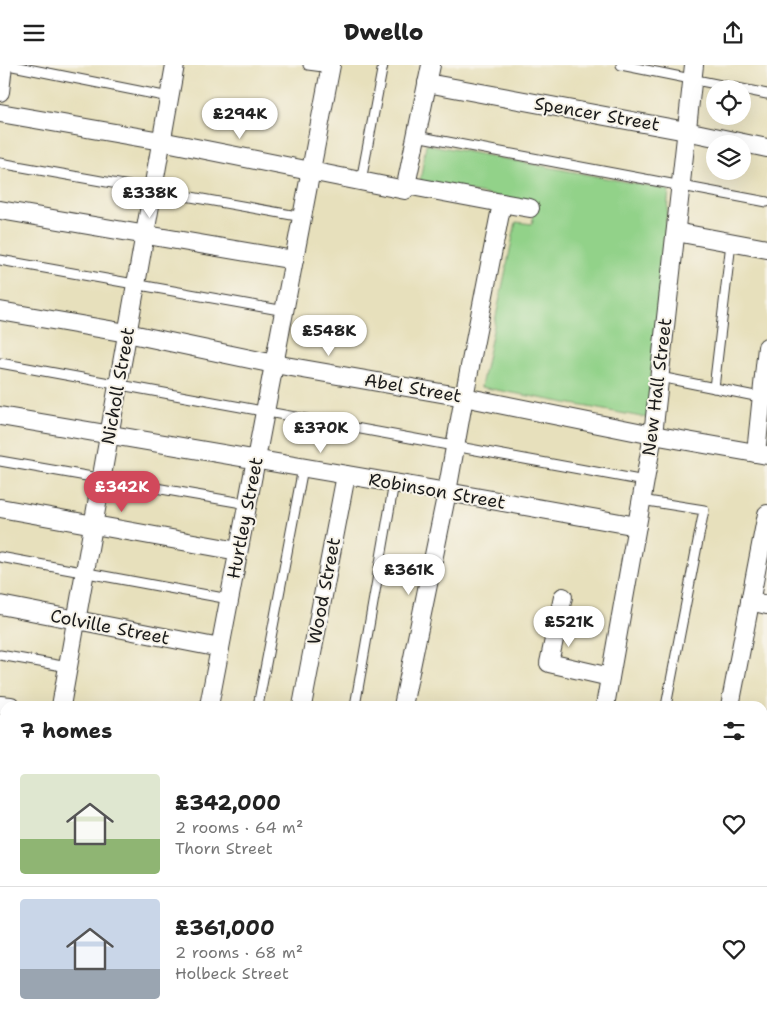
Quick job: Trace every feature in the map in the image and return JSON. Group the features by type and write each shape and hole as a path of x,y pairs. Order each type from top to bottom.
{"street":[{"path":"0,92 3,65"},
{"name":"Nicholl Street","path":"62,701 175,65"},
{"path":"406,187 431,65"},
{"name":"Hurtley Street","path":"210,701 331,67"},
{"name":"New Hall Street","path":"606,701 653,435 693,72"},
{"name":"Spencer Street","path":"427,83 767,148"},
{"path":"0,113 161,141 361,181 530,208"},
{"path":"404,701 448,492 464,397 502,203"},
{"path":"0,210 294,260"},
{"path":"676,232 767,249"},
{"name":"Abel Street","path":"0,311 127,333 274,364 464,397 653,435 762,454"},
{"path":"762,454 767,347"},
{"name":"Robinson Street","path":"0,416 637,526"},
{"name":"Wood Street","path":"303,701 346,475"},
{"path":"0,508 238,551"},
{"path":"731,701 758,603 767,513"},
{"path":"563,597 549,663 610,677"},
{"name":"Colville Street","path":"0,605 220,648"}],"lane":[{"path":"8,65 169,97"},
{"path":"308,65 331,67"},
{"path":"361,181 383,65"},
{"path":"621,65 693,72 716,80"},
{"path":"751,91 767,94"},
{"path":"416,136 767,201"},
{"path":"0,163 303,217"},
{"path":"714,388 731,243"},
{"path":"0,261 285,311"},
{"path":"0,363 645,481"},
{"path":"660,377 764,398"},
{"path":"0,461 248,504"},
{"path":"259,701 303,468"},
{"path":"356,701 394,483"},
{"path":"641,499 704,511 667,701"},
{"path":"0,557 229,599"},
{"path":"0,655 68,667"}],"green space":[{"path":"426,144 669,190 647,418 481,387 516,222 532,224 536,204 420,182"}]}
